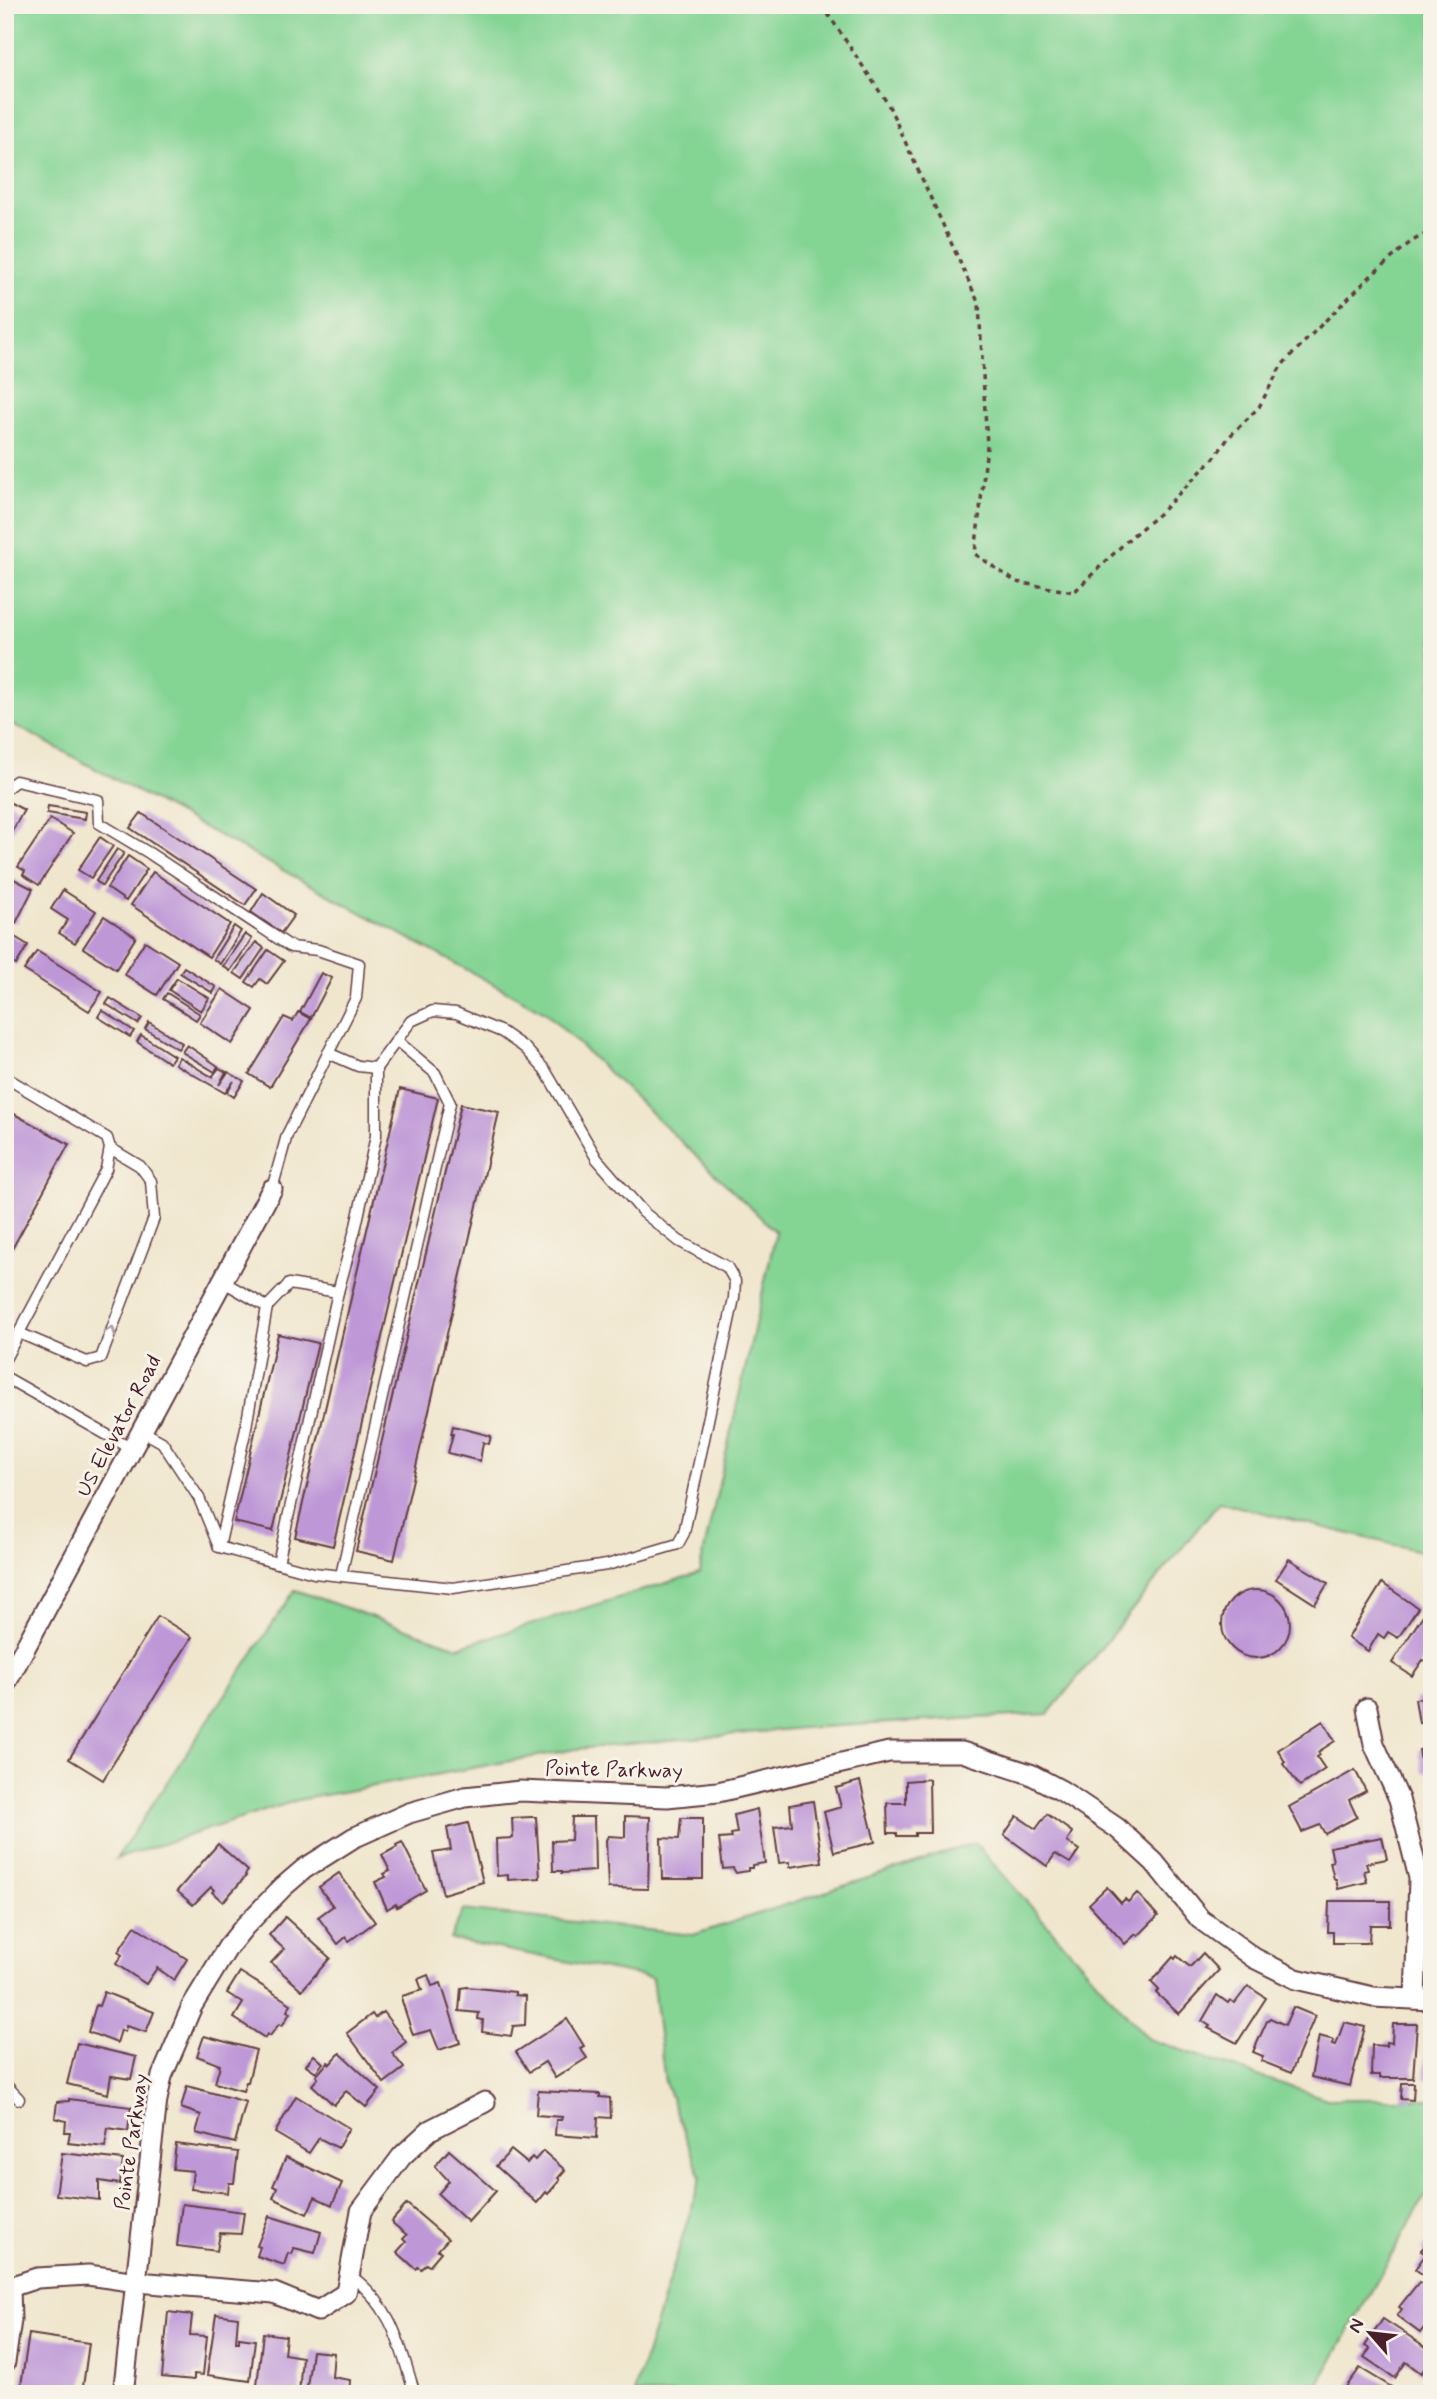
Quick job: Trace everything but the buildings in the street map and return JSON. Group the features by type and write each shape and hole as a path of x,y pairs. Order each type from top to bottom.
{"street":[{"name":"US Elevator Road","path":"5,1685 272,1189"},
{"path":"1367,1708 1374,1744 1399,1799 1419,1878 1423,1999"},
{"name":"Pointe Parkway","path":"123,2394 157,2100 162,2076 192,2006 228,1947 283,1886 353,1838 409,1813 465,1797 520,1791 667,1797 718,1792 889,1752 961,1752 1030,1774 1093,1810 1146,1855 1200,1919 1254,1958 1296,1979 1373,1997 1423,1999"},
{"path":"5,2362 11,2320 8,2286 37,2278 88,2274 137,2282 274,2293 318,2311 346,2293 361,2211 402,2156 430,2130 485,2102"}],"lane":[{"path":"5,789 16,781 98,800 99,823 291,947 318,950 359,964 356,998 287,1135 272,1189"},
{"path":"219,1546 278,1563 314,1573 453,1588 607,1565 678,1544 684,1533 734,1298 735,1281 727,1267 679,1241 652,1219 597,1159 545,1070 525,1048 502,1032 456,1013 433,1011 411,1021 376,1068 376,1136 338,1292 278,1563"},
{"path":"341,1575 450,1103 435,1073 396,1040"},
{"path":"328,1053 358,1066 376,1068"},
{"path":"5,1077 107,1138 110,1148 106,1170 5,1359"},
{"path":"19,1333 87,1362 101,1358 154,1218 151,1181 140,1166 110,1148"},
{"path":"222,1281 267,1307"},
{"path":"219,1546 245,1433 267,1307 289,1283 338,1292"},
{"path":"5,1377 132,1450"},
{"path":"142,1431 162,1442 199,1498 219,1546"},
{"path":"5,2084 19,2099"},
{"path":"350,2275 369,2290 394,2328 415,2394"}],"path":[{"path":"822,5 888,104 979,304 986,446 975,554 1016,582 1074,592 1159,514 1214,458 1259,407 1281,366 1321,325 1374,273 1412,241 1432,231"}],"green space":[{"path":"5,5 1432,5 1432,1554 1219,1502 1048,1714 802,1728 576,1749 298,1800 116,1859 295,1590 458,1647 699,1573 776,1232 545,1012 5,720"},
{"path":"975,1843 1148,2039 1327,2099 1432,2099 1432,2184 1313,2394 634,2394 701,2177 665,2082 652,1978 450,1939 463,1910 693,1935"}]}
